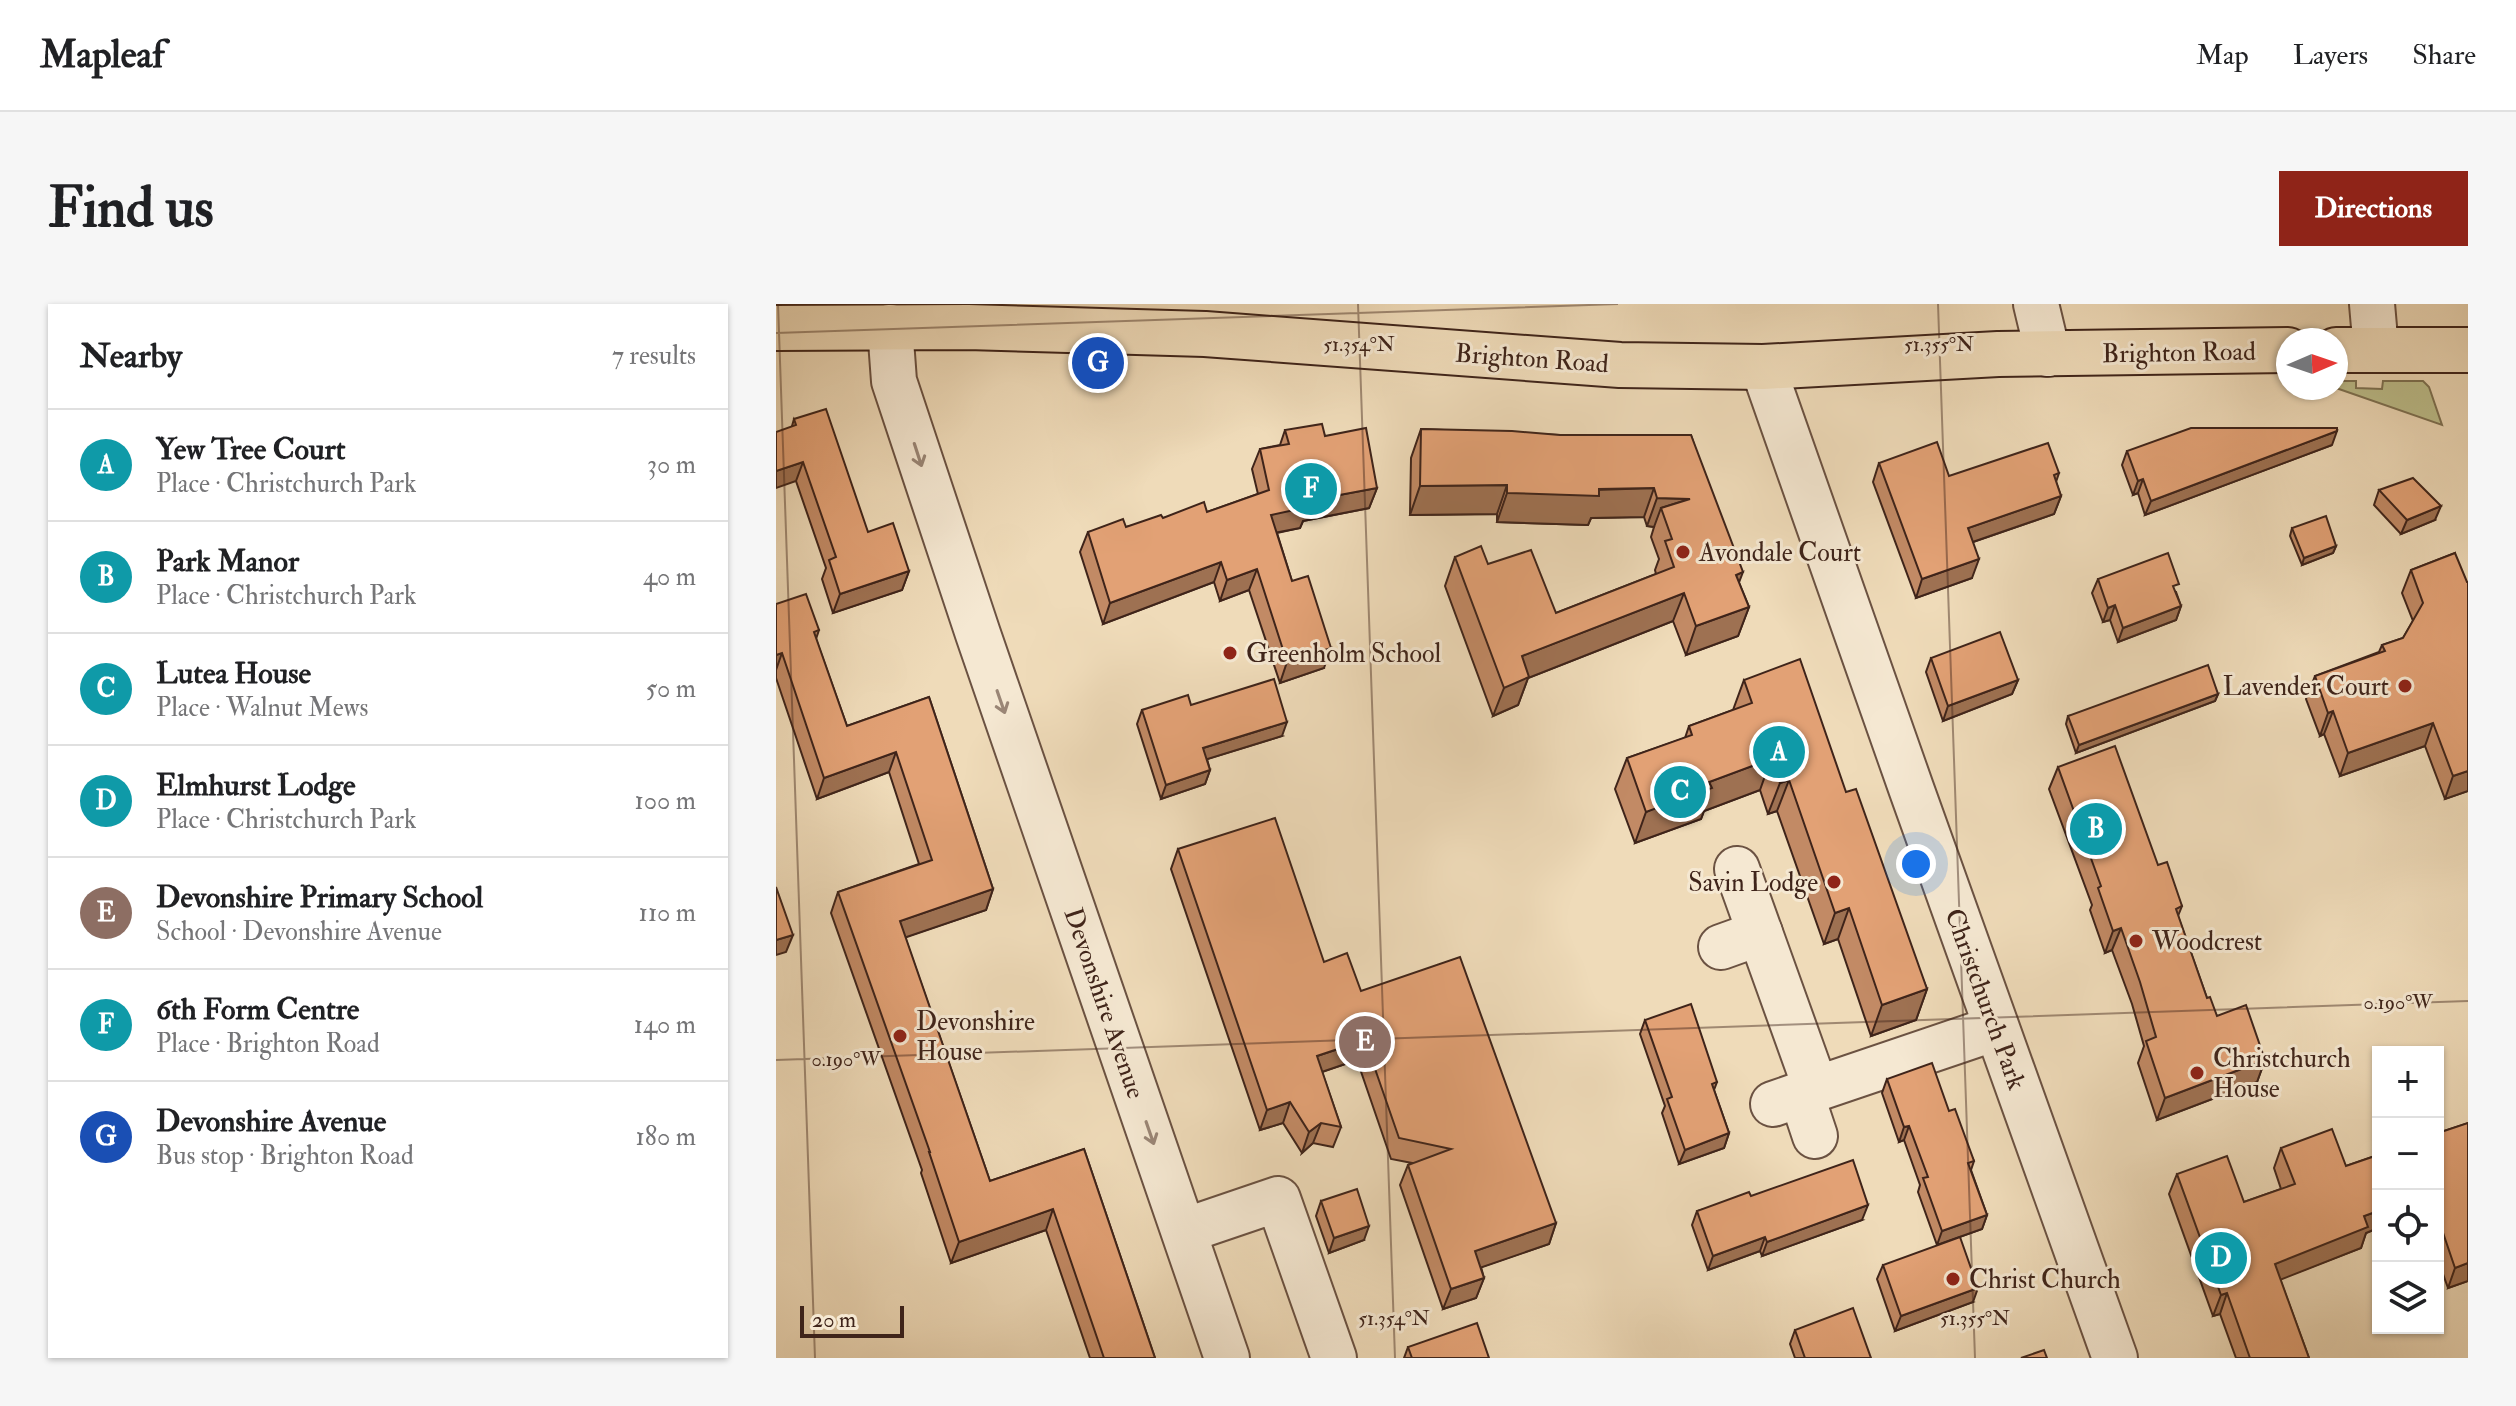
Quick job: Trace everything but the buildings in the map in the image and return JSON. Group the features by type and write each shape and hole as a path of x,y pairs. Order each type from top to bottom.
{"main road":[{"name":"Brighton Road","path":"776,328 868,320 968,327 1205,334 1620,365 1763,367 2048,354 2276,350"},
{"path":"2356,350 2468,350"}],"street":[{"path":"2036,304 2048,354"},
{"path":"2356,350 2372,304"},
{"name":"Devonshire Avenue","path":"868,320 894,381 1227,1358"},
{"name":"Christchurch Park","path":"1763,367 2115,1358"},
{"path":"1737,869 1740,940 1796,1096 1815,1136"},
{"path":"1796,1096 1996,1028"},
{"path":"1184,1231 1278,1199 1334,1358"}],"green space":[{"path":"2348,381 2356,381 2356,388 2382,389 2383,381 2423,381 2429,387 2442,425 2348,392"}],"place":[{"name":"Devonshire Avenue","path":"1098,363"},
{"name":"6th Form Centre","path":"1311,489"},
{"name":"Avondale Court","path":"1683,552"},
{"name":"Greenholm School","path":"1230,653"},
{"name":"Lavender Court","path":"2405,686"},
{"name":"Yew Tree Court","path":"1779,752"},
{"name":"Lutea House","path":"1680,792"},
{"name":"Park Manor","path":"2096,829"},
{"name":"Savin Lodge","path":"1834,882"},
{"name":"Woodcrest","path":"2136,941"},
{"name":"Devonshire House","path":"900,1036"},
{"name":"Devonshire Primary School","path":"1365,1042"},
{"name":"Christchurch House","path":"2197,1073"},
{"name":"Elmhurst Lodge","path":"2221,1258"},
{"name":"Christ Church","path":"1953,1279"}]}
